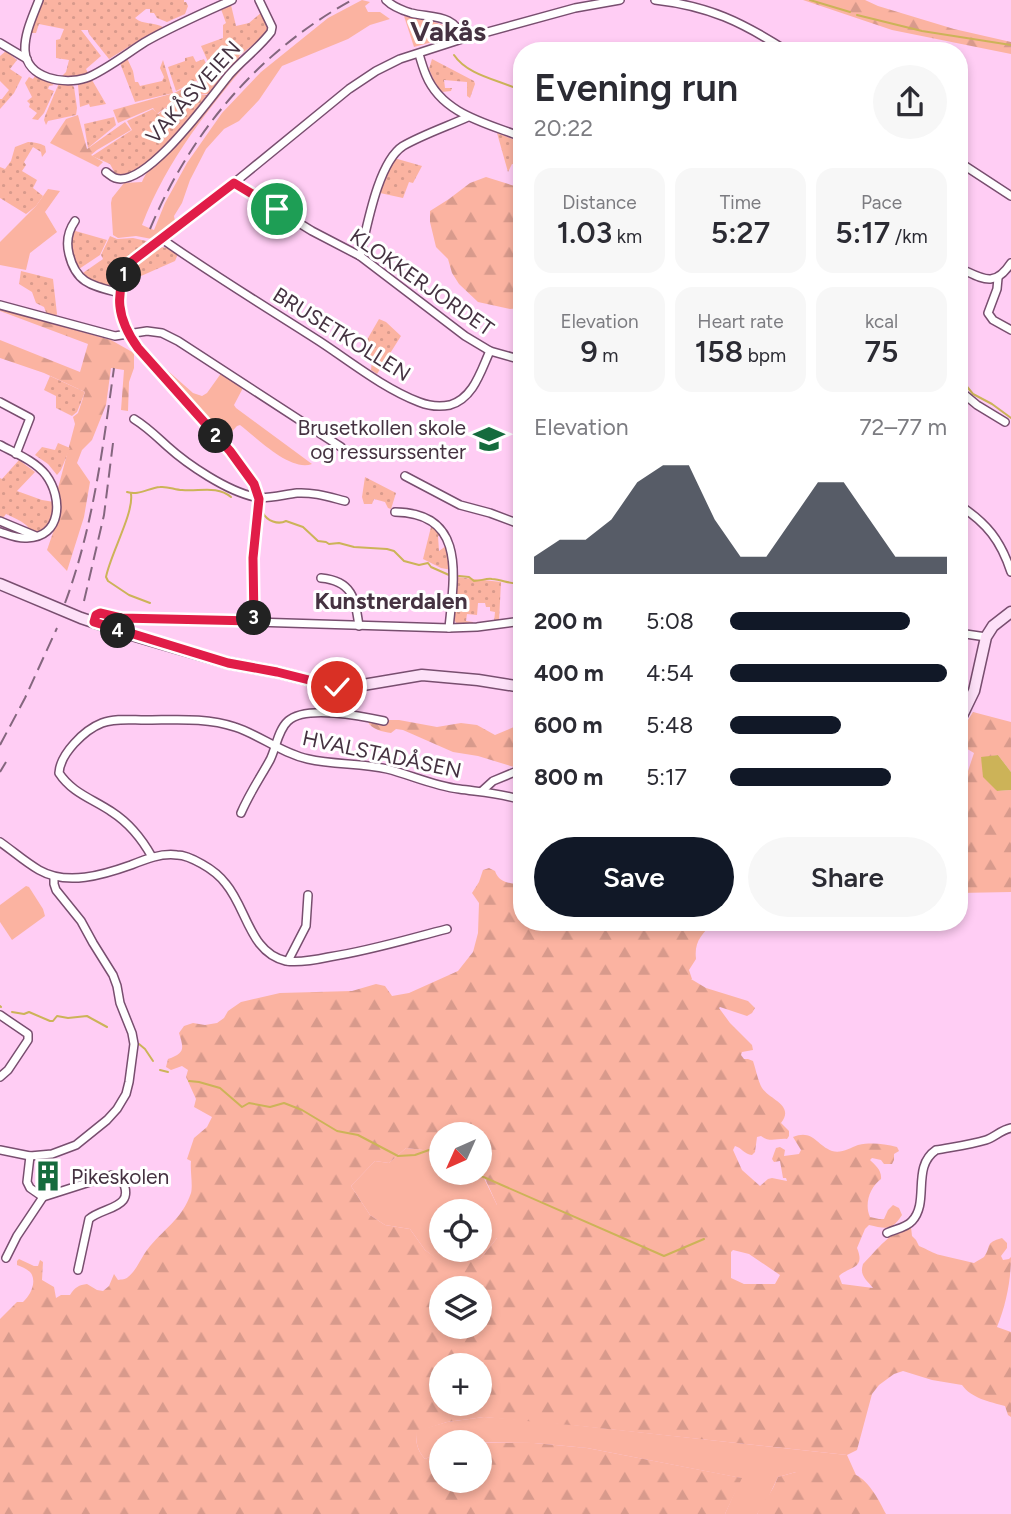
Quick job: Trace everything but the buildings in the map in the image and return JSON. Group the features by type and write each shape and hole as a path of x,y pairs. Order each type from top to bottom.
{"main road":[{"path":"0,582 94,622 228,663 337,687 422,675 513,686"},
{"path":"968,703 974,691 986,637 993,626 1011,612"}],"street":[{"path":"27,59 25,51 28,31 39,0"},
{"name":"VAKÅSVEIEN","path":"0,43 27,59 33,67 49,78 69,81 85,78 195,16 232,0"},
{"name":"VAKÅSVEIEN","path":"106,172 119,179 141,173 183,133 231,73 271,32 272,27 259,0"},
{"path":"386,0 408,12 447,19 458,29 462,39"},
{"path":"254,621 253,558 259,499 254,484 238,460 128,334 121,316 120,293 121,280 131,262 234,183 349,89 385,67 400,59 462,39 575,8 620,0"},
{"path":"655,0 683,3 716,13 741,23 772,42"},
{"path":"419,54 425,74 445,102 468,117 513,134"},
{"path":"360,256 376,194 390,158 402,147 468,117"},
{"path":"968,168 1011,196"},
{"name":"KLOKKERJORDET","path":"234,183 315,233 360,256 449,325 490,351 513,357"},
{"path":"75,221 68,235 67,247 76,274 83,280 120,293"},
{"name":"BRUSETKOLLEN","path":"162,239 375,378 419,402 440,406 460,400 472,389 490,351"},
{"path":"968,272 981,277 998,278 1011,263"},
{"path":"998,278 988,313 993,320 1011,330"},
{"path":"0,305 115,335 147,331 162,333 341,447"},
{"path":"968,398 1005,422"},
{"path":"0,401 30,418 16,454"},
{"path":"134,419 205,474 259,499 310,493 345,501"},
{"path":"0,445 41,469 56,497 56,517 42,534 24,539 0,532"},
{"path":"405,476 460,505 513,522"},
{"path":"968,510 986,527 1004,552 1011,572"},
{"path":"394,512 409,512 426,518 438,525 446,536 451,548 454,571 449,628"},
{"path":"0,521 37,537"},
{"path":"1004,552 1011,546"},
{"path":"321,578 334,579 351,592 359,626"},
{"path":"355,601 374,600"},
{"path":"94,622 96,615 100,613 121,618 359,626 449,628 513,622"},
{"path":"968,635 986,637"},
{"name":"HVALSTADÅSEN","path":"241,813 288,721 302,714 355,714 384,721"},
{"name":"HVALSTADÅSEN","path":"152,857 146,845 125,822 74,790 65,783 59,773 62,759 79,740 103,723 115,720 204,721 237,727 276,747 308,759 386,769 446,787 513,797"},
{"name":"HVALSTADÅSEN","path":"482,791 493,780 513,772"},
{"path":"0,842 39,870 54,877 89,877 152,857 178,855 194,859 228,886 263,948 275,957 288,961 303,962 359,952 447,929"},
{"path":"0,1150 30,1156 52,1154 76,1145 111,1116 126,1094 129,1082 134,1044 113,975 81,920 56,890 54,877"},
{"path":"288,961 306,926 309,895"},
{"path":"0,1015 28,1034 29,1040 0,1077"},
{"path":"887,1233 909,1224 914,1219 918,1211 923,1169 929,1154 936,1150 986,1140 1004,1129 1011,1128"},
{"path":"30,1156 27,1182 30,1188 43,1197"},
{"path":"6,1258 43,1197 112,1175 121,1178 125,1196 121,1204 93,1215 88,1222 78,1270"}],"green space":[{"path":"43,0 184,0 188,6 185,14 167,22 150,13 150,9 146,9 135,18 163,27 109,59 88,30 81,30 101,56 86,69 88,73 78,77 60,78 66,72 69,60 56,58 56,40 60,39 64,29 39,24 36,33 30,33"},
{"path":"362,0 370,2 365,6 368,12 380,12 390,19 370,25 348,39 282,66 259,100 239,121 224,129 206,149 174,216 175,221 152,239 136,236 118,238 113,235 112,198 124,183 142,182 154,164 257,51 207,112 177,155 142,225 154,230 187,163 222,113 261,72 328,18"},
{"path":"803,0 865,0 954,29 1011,42 1011,54 968,45 968,42 952,42 892,30"},
{"path":"231,5 236,26 249,23 262,12 270,30 257,45 254,44 239,56 223,74 213,73 201,46 223,38 223,25 226,23 221,9"},
{"path":"404,16 446,26 450,34 447,38 414,47"},
{"path":"6,51 17,60 10,69 22,77 14,93 0,109 0,99 9,90 0,81 0,56"},
{"path":"193,56 196,62 204,59 210,74 176,91 168,67"},
{"path":"127,58 135,82 140,86 162,81 164,77 160,68 163,60 173,93 135,102 120,63"},
{"path":"432,59 474,81 470,98 467,96 467,82 444,80 445,88 452,88 451,91 438,90 429,69"},
{"path":"33,72 54,85 49,86 48,89 54,91 38,120 32,119 37,113 29,107 27,101 32,97 25,83 29,77 33,79"},
{"path":"211,75 222,76 210,94 182,99 157,114 153,108 118,123 113,110 174,93"},
{"path":"92,80 106,104 80,107 78,85"},
{"path":"59,83 71,84 74,87 76,115 48,121 46,125 45,116"},
{"path":"193,95 209,95 170,143 141,170 119,181 110,164 92,156 132,130 127,121 153,109 158,114 173,103"},
{"path":"78,115 87,149 125,122 131,130 91,155 103,162 98,167 50,143 66,119"},
{"path":"114,117 116,125 88,148 84,124"},
{"path":"497,133 513,139 513,164 508,172"},
{"path":"28,142 45,146 46,152 42,157 41,152 33,147 24,162 26,165 22,171 37,180 33,188 43,196 26,214 0,198 0,167 5,169 11,161 15,147"},
{"path":"394,158 422,166 413,183 409,182 403,198 380,193"},
{"path":"486,177 513,185 513,309 478,302 459,284 448,259 436,247 430,211 470,183"},
{"path":"48,189 60,191 45,212 57,232 30,253 26,270 0,265 0,242 36,206"},
{"path":"72,230 107,240 100,255 76,271 70,249"},
{"path":"110,236 151,242 130,262 115,289 94,283 80,275 103,259 101,255"},
{"path":"161,247 178,254 175,261 141,276 129,275 138,260"},
{"path":"21,271 53,279 57,314 55,318 47,315 44,307 36,303 32,292 19,284"},
{"path":"0,309 111,340 134,353 128,411 121,410 124,370 111,368 106,405 92,440 82,450 77,463 90,482 84,517 67,571 47,550 57,521 57,492 75,424 73,417 78,413 85,392 44,373 0,358 0,340 80,372 88,344"},
{"path":"379,319 401,336 377,374 371,370 372,359 364,345"},
{"path":"167,370 193,393 202,396 222,372 244,386 234,405 236,408 312,464 303,465 284,459 240,425 224,440 163,372"},
{"path":"50,376 85,392 77,412 72,416 56,408 56,396 44,390"},
{"path":"58,443 70,448 57,475 35,455 42,447 55,450"},
{"path":"19,460 35,472 17,491 54,502 50,522 45,530 40,532 32,531 6,514 3,518 0,517 0,478 2,479"},
{"path":"365,477 396,493 391,509 385,502 374,499 372,504 364,504 362,497"},
{"path":"432,523 442,535 438,536 439,551 446,546 452,570 423,559"},
{"path":"456,577 501,582 499,621 494,622 495,612 490,611 490,607 486,607 485,603 478,603 477,615 467,614 466,621 473,624 458,625 453,619"},
{"path":"973,712 1011,722 1011,772 998,755 981,758 997,791 1011,790 1011,892 968,893 968,771 974,753 968,749 968,720"},
{"path":"399,720 437,727 461,723 477,725 495,735 513,727 513,767 453,752 403,730 396,729 391,733 381,731 368,722"},
{"path":"489,868 502,880 513,884 513,931 705,931 698,943 696,959 689,970 691,979 706,988 748,1001 755,1008 747,1016 719,1008 752,1045 753,1050 742,1052 741,1055 744,1059 753,1061 762,1088 783,1107 785,1117 781,1123 789,1131 787,1139 757,1137 752,1155 735,1146 733,1150 742,1170 760,1186 772,1178 787,1181 783,1178 780,1161 774,1162 772,1159 776,1148 780,1147 785,1150 784,1156 799,1154 801,1150 793,1137 800,1135 810,1136 835,1152 868,1144 897,1147 899,1151 894,1154 892,1164 884,1164 881,1160 872,1158 870,1160 879,1170 881,1179 871,1191 868,1212 870,1217 884,1219 893,1205 899,1208 902,1215 892,1226 884,1228 869,1225 865,1229 857,1248 858,1264 839,1276 842,1284 873,1288 863,1275 863,1264 885,1241 904,1229 911,1227 912,1236 919,1246 974,1263 984,1257 991,1243 1002,1238 1007,1243 1007,1248 1001,1256 1003,1260 1011,1257 1011,1266 997,1327 1011,1332 1011,1417 1005,1406 976,1396 962,1385 903,1371 879,1385 872,1394 857,1450 847,1455 484,1417 447,1422 416,1432 420,1453 425,1459 429,1457 429,1493 492,1493 492,1443 534,1443 587,1448 742,1478 725,1514 0,1514 0,1319 17,1302 26,1299 32,1290 33,1282 31,1273 17,1265 17,1261 19,1259 34,1266 38,1266 40,1260 43,1262 42,1280 54,1287 56,1298 70,1295 77,1287 87,1284 103,1291 109,1286 114,1274 118,1280 126,1279 131,1274 147,1250 183,1210 192,1190 191,1161 187,1159 194,1138 207,1127 212,1117 194,1107 196,1099 186,1077 188,1070 182,1066 171,1070 166,1067 168,1059 182,1050 179,1033 184,1026 193,1023 217,1023 241,1002 280,993 352,991 376,984 385,986 392,996 409,993 458,971 473,952 478,933 479,903 472,893 483,870","holes":["429,1122 492,1122 492,1185 488,1185 497,1205 497,1238 492,1244 492,1262 464,1262 447,1266 442,1262 429,1262 429,1253 410,1229 385,1225 370,1215 351,1186 375,1161 389,1163 406,1148 429,1151","733,1250 749,1254 780,1275 775,1284 744,1284 731,1278 731,1252"]},
{"path":"26,886 45,916 12,940 0,922 0,905"},
{"path":"406,1148 429,1151 429,1185 487,1185 497,1205 497,1238 492,1244 492,1199 429,1199 429,1253 410,1229 385,1225 370,1215 351,1186 375,1161 389,1163"},
{"path":"441,1262 466,1262 447,1267"},
{"path":"484,1417 528,1420 847,1455 856,1475 796,1472 778,1477 757,1514 725,1514 741,1478 587,1448 492,1443 492,1430 429,1430 429,1457 425,1459 420,1453 416,1431 447,1422"},
{"path":"796,1472 856,1475 870,1487 886,1514 757,1514 778,1477"}],"shaded area":[{"path":"998,755 1011,772 1011,790 997,791 983,777 981,757"}],"waterway":[{"path":"810,0 850,12"},
{"path":"857,15 922,31 1011,45"},
{"path":"454,55 476,73 513,87"},
{"path":"968,388 973,394 1011,418"},
{"path":"127,492 136,493 163,487 214,490 231,497"},
{"path":"131,494 129,512 106,577 129,595 150,603"},
{"path":"263,513 273,522 286,521 303,527 318,541 387,549 394,551 404,561 419,565 428,563 449,575"},
{"path":"459,576 469,577 474,581 490,579 513,583"},
{"path":"12,1012 29,1012 50,1021 57,1016 87,1016 107,1027"},
{"path":"139,1044 153,1061"},
{"path":"160,1070 168,1072"},
{"path":"189,1081 220,1088 242,1107 249,1103 270,1107 284,1103 302,1110 337,1131 358,1135 398,1156 415,1155 429,1150"},
{"path":"492,1181 664,1256 704,1239"}],"railway":[{"path":"150,229 186,159 207,127 232,97 258,69 287,44 318,20 352,0"},
{"path":"65,603 90,517 114,368"},
{"path":"84,601 104,515 113,443"},
{"path":"0,745 57,628"},
{"path":"0,772 6,762"}],"place":[{"name":"Brusetkollen skole og ressurssenter","path":"489,439"},
{"name":"Pikeskolen","path":"48,1176"}],"district":[{"name":"Vakås","path":"448,31"},
{"name":"Kunstnerdalen","path":"391,601"}],"route":[{"path":"277,209 234,183 131,262 121,280 120,293 121,316 128,334 238,460 254,484 259,499 253,558 254,621 121,618 100,613 96,615 94,622 228,663 337,687"}]}
